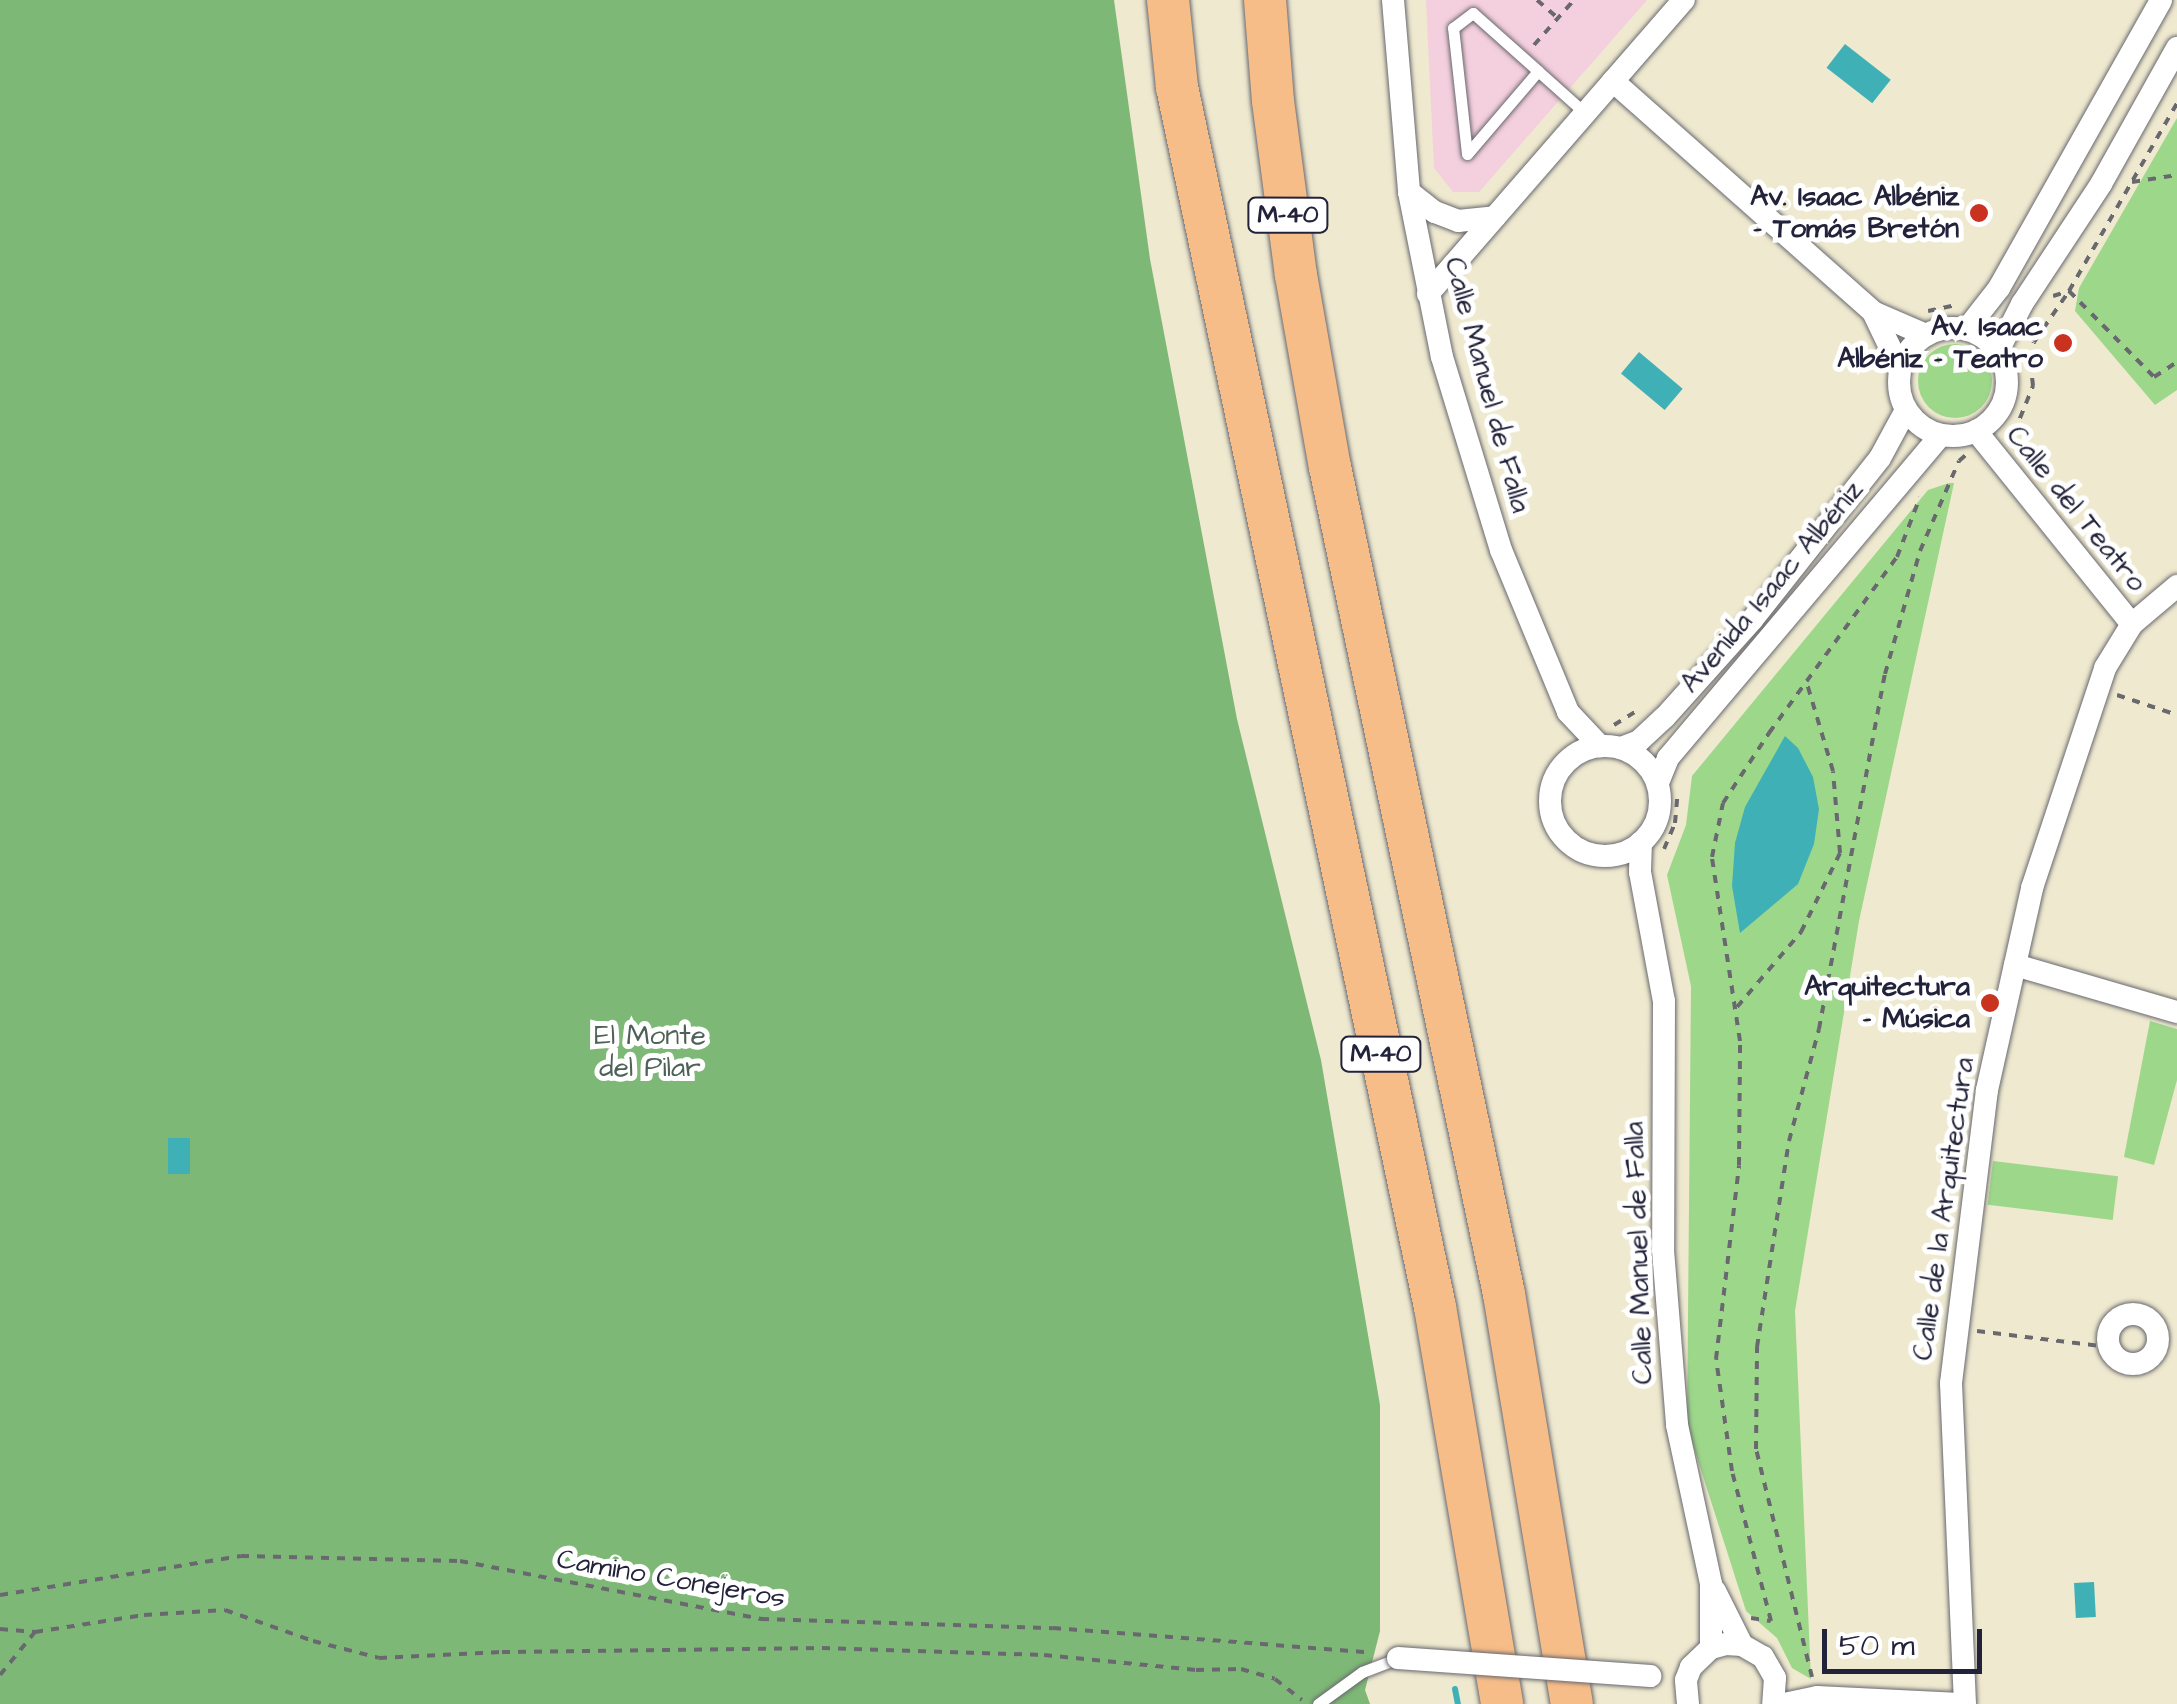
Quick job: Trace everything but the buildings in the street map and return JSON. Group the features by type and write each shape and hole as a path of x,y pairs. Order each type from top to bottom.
{"highway":[{"path":"1168,0 1177,87 1244,406"},
{"name":"M-40","path":"1197,0 1199,49 1244,406 1435,1308 1502,1704"},
{"name":"M-40","path":"1266,0 1273,101 1293,256 1323,428 1504,1294 1572,1704"},
{"path":"1293,0 1292,46 1323,316 1323,428"}],"street":[{"name":"Calle Manuel de Falla","path":"1393,0 1410,192 1428,294 1495,532 1568,712 1566,762"},
{"path":"1428,294 1684,0"},
{"path":"1967,330 1999,288 2161,0"},
{"path":"1998,351 1967,330 1946,328 1926,335 1910,349 1900,368 1899,390 1906,410 1921,426 1942,435 1981,439 2002,405 2007,387 1998,351 2022,304 2101,184 2177,48"},
{"path":"1612,81 1874,312 1926,335"},
{"path":"1410,192 1435,212 1458,220 1494,216"},
{"path":"1874,312 1900,368"},
{"name":"Avenida Isaac Albéniz","path":"1610,747 1639,741 1752,620 1880,458 1906,410"},
{"name":"Avenida Isaac Albéniz","path":"1658,784 1668,758 1902,477 1942,435"},
{"name":"Calle del Teatro","path":"1981,439 2132,624"},
{"name":"Calle de la Arquitectura","path":"1963,1704 1951,1383 1986,1090 2032,888 2105,668 2132,624 2177,586"},
{"name":"Calle Manuel de Falla","path":"1568,712 1610,747"},
{"path":"1610,747 1650,768 1658,784 1657,815 1641,842 1604,856 1574,847 1553,822 1550,790 1566,762 1610,747"},
{"name":"Calle Manuel de Falla","path":"1641,842 1647,917 1664,1001 1663,1250 1676,1425 1711,1584 1711,1648"},
{"name":"Calle Manuel de Falla","path":"1604,856 1628,882 1647,917"},
{"path":"2015,966 2177,1012"},
{"path":"2143,1315 2166,1323 2156,1350 2143,1362 2124,1363 2110,1348 2108,1332 2120,1317 2143,1315"},
{"name":"Calle Manuel de Falla","path":"1711,1584 1742,1645 1763,1657 1775,1678"},
{"path":"1688,1704 1686,1680 1700,1656 1711,1648 1742,1645"},
{"path":"1398,1658 1686,1680"},
{"path":"1773,1704 1775,1678 1817,1696"},
{"path":"1784,1704 1817,1696 1963,1704"}],"lane":[{"path":"1538,71 1467,154 1453,28 1473,13 1522,57 1538,71 1585,113"},
{"path":"1318,1704 1362,1672 1398,1658"}],"path":[{"path":"1538,0 1558,18"},
{"path":"1522,57 1574,0"},
{"path":"1817,1696 1756,1450 1757,1347 1789,1141 1819,1029 1885,674 1920,551 1959,461 1981,439 2014,433 2033,386 2030,359 2034,342 2069,292 2177,103"},
{"path":"2101,184 2177,174"},
{"path":"2069,292 2154,378 2177,362"},
{"path":"1741,1616 1771,1621 1732,1471 1716,1358 1738,1165 1740,1041 1712,857 1723,803 1898,557 1922,494 1902,477"},
{"path":"1735,1010 1801,932 1840,853 1833,771 1806,684"},
{"path":"2098,689 2177,715"},
{"path":"1957,1329 2110,1348"},
{"name":"Camino Conejeros","path":"0,1596 241,1556 460,1561 761,1619 1053,1628 1398,1658"},
{"path":"0,1629 36,1632 144,1616 226,1610 313,1642 379,1658 502,1652 822,1648 1044,1656 1196,1670 1241,1669 1275,1678 1306,1704"},
{"path":"0,1675 36,1632"}],"shaded area":[{"path":"1426,0 1647,0 1479,192 1453,192 1434,168"}],"green space":[{"name":"El Monte del Pilar","path":"0,0 1114,0 1150,259 1237,719 1321,1060 1380,1405 1380,1631 1365,1690 1370,1704 0,1704"},
{"path":"2177,118 2177,390 2155,405 2075,311 2079,288"},
{"path":"1955,344 1981,355 1992,381 1981,407 1955,418 1929,407 1918,381 1929,355"},
{"path":"1954,483 1859,921 1795,1311 1811,1679 1792,1668 1777,1638 1746,1611 1687,1426 1691,986 1667,875 1686,825 1692,776 1928,490"},
{"path":"2150,1021 2177,1029 2177,1080 2154,1165 2124,1157"},
{"path":"1993,1161 2118,1176 2113,1220 1988,1205"}],"water":[{"path":"1845,44 1891,80 1872,103 1827,68"},
{"path":"1639,352 1683,389 1665,410 1621,373"},
{"path":"1785,736 1798,748 1813,777 1819,809 1814,844 1798,884 1740,933 1732,886 1735,843 1745,807"},
{"path":"168,1138 190,1138 190,1174 168,1174"},
{"path":"2094,1582 2096,1617 2076,1618 2074,1583"}],"waterway":[{"path":"1455,1689 1458,1704"}],"place":[{"name":"Av. Isaac Albéniz - Tomás Bretón","path":"1979,213"},
{"name":"Av. Isaac Albéniz - Teatro","path":"2063,343"},
{"name":"Arquitectura - Música","path":"1990,1003"}]}
